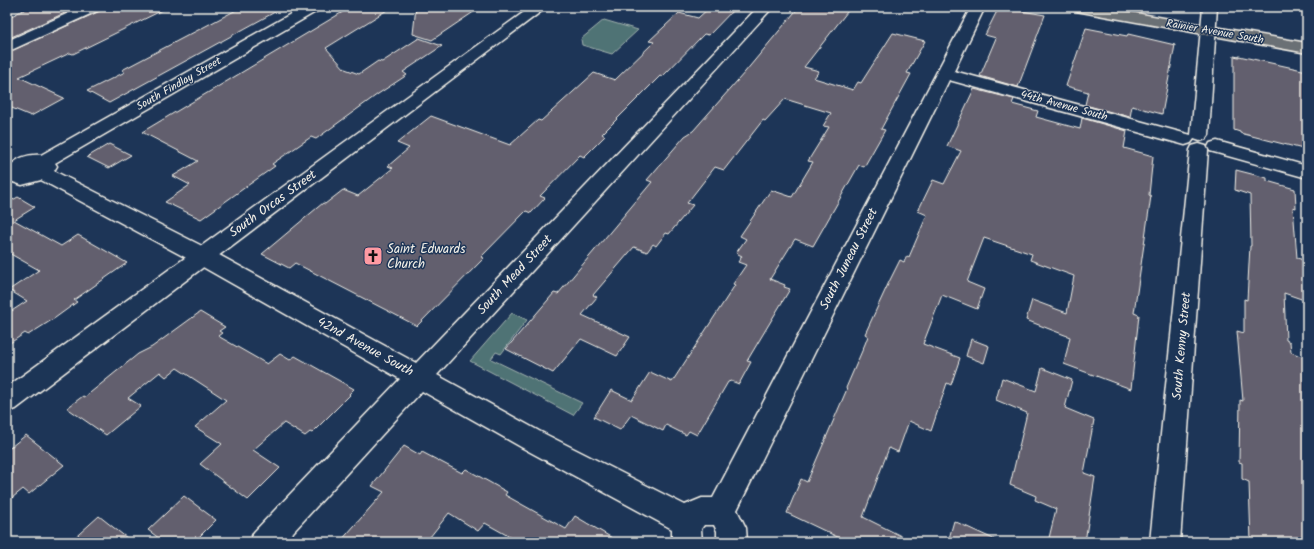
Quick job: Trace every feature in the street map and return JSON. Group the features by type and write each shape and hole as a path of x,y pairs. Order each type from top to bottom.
{"main road":[{"name":"Rainier Avenue South","path":"1076,7 1307,48"}],"street":[{"path":"7,47 94,7"},
{"name":"South Findlay Street","path":"23,168 314,7"},
{"name":"South Orcas Street","path":"7,401 540,7"},
{"name":"South Mead Street","path":"264,542 766,7"},
{"name":"South Juneau Street","path":"721,511 978,7"},
{"name":"South Kenny Street","path":"1165,542 1200,143 1210,7"},
{"name":"44th Avenue South","path":"944,73 1307,172"},
{"name":"42nd Avenue South","path":"23,168 202,256 547,448 688,532"},
{"path":"688,532 695,514 721,511 732,528 732,542"}],"green space":[{"path":"604,20 638,30 612,54 582,45 581,39"},
{"path":"512,313 527,320 501,354 496,352 491,359 582,403 573,415 470,361"}],"building":[{"path":"30,7 78,7 7,39 7,18"},
{"path":"102,7 169,7 73,54 70,53 19,77 64,98 31,116 7,106 7,53 100,11"},
{"path":"242,7 284,7 109,103 87,91 125,72 122,70"},
{"path":"351,7 392,7 326,48 345,69 359,74 378,61 382,62 419,38 442,46 403,72 407,75 316,139 311,137 272,164 275,166 201,219 165,202 190,185 173,176 198,161 142,132"},
{"path":"416,7 481,7 432,40 413,34"},
{"path":"710,7 736,7 709,35 704,34 662,77 660,76 602,134 605,136 584,157 580,155 540,196 545,198 531,213 526,211 481,257 484,258 417,326 295,263 289,268 262,254 323,203 325,204 343,190 358,196 393,168 388,166 409,148 397,143 431,116 510,145 538,120 541,121 594,73 615,80 654,42 649,41 679,13 698,18"},
{"path":"799,7 851,7 804,67 819,71 814,78 853,90 858,82 861,83 893,33 925,41 907,73 911,74 881,129 885,130 864,167 859,165 813,246 795,239 770,279 785,285 784,287 790,289 747,361 751,362 739,384 731,381 728,382 697,435 689,431 686,435 666,425 663,431 631,415 620,430 594,417 611,390 632,400 650,372 672,382 735,285 733,284 746,265 738,262 742,256 736,253 746,239 740,236 771,190 792,197 813,162 808,161 829,127 823,126 831,113 785,99 765,121 763,120 724,170 715,167 687,203 693,205 669,234 666,233 656,246 653,244 647,252 634,247 593,295 597,297 582,315 630,337 617,356 581,339 553,373 506,349 554,293 558,294 652,182 647,180 685,136 693,131 745,72"},
{"path":"999,7 1045,15 1018,87 980,76 996,38 985,35"},
{"path":"1086,28 1127,36 1128,34 1175,45 1162,114 1132,106 1130,117 1085,105 1088,92 1066,86"},
{"path":"1234,56 1307,71 1307,150 1240,133 1234,130"},
{"path":"974,89 1014,99 1012,104 1038,111 1036,117 1080,129 1082,118 1127,131 1124,148 1153,156 1149,195 1151,196 1134,313 1139,315 1131,389 1064,364 1070,337 1026,320 1032,300 1067,313 1074,276 1030,260 1032,254 984,238 967,282 984,289 977,309 942,295 923,344 960,358 951,385 947,383 931,431 909,421 898,452 889,448 863,517 913,542 848,542 787,513 801,479 807,482 865,344 868,336 865,334 889,282 900,260 904,262 907,256 909,257 927,215 918,211 933,180 944,184 961,151 947,146"},
{"path":"109,144 131,155 109,168 87,157"},
{"path":"1236,170 1267,178 1267,181 1295,189 1296,208 1293,207 1297,258 1307,261 1307,301 1284,293 1286,340 1290,342 1291,352 1307,359 1307,542 1251,542 1249,482 1242,479 1242,463 1239,462 1240,400 1243,401 1237,331 1244,333 1244,299 1247,300 1251,246 1250,195 1235,190"},
{"path":"18,197 35,207 14,220 61,246 78,235 127,263 74,300 77,302 55,318 28,335 25,333 7,345 7,314 27,301 9,290 39,270 7,252 7,203"},
{"path":"200,312 225,327 219,331 222,333 218,336 267,364 280,354 290,360 295,356 354,389 349,394 350,395 312,433 310,432 305,436 284,423 253,450 280,468 248,500 200,464 222,444 195,427 226,400 177,368 166,377 160,372 128,398 141,406 106,435 67,408 83,396 85,397 138,354 152,347"},
{"path":"971,339 989,346 984,363 966,356"},
{"path":"1042,368 1072,380 1065,408 1094,420 1084,473 1095,477 1085,542 1048,542 1056,509 1035,500 1036,496 1010,485 1027,413 996,400 1002,378 1036,391"},
{"path":"26,435 64,465 29,494 23,489 7,502 7,450"},
{"path":"404,446 420,455 422,452 462,473 466,469 507,492 505,495 566,529 575,516 619,542 519,542 485,523 478,531 449,513 426,542 340,542 384,492 372,486"},
{"path":"184,496 216,520 194,542 164,542 148,530"},
{"path":"99,516 132,542 70,542"},
{"path":"954,521 1000,542 948,542"}],"place":[{"name":"Saint Edwards Church","path":"373,256"}]}
